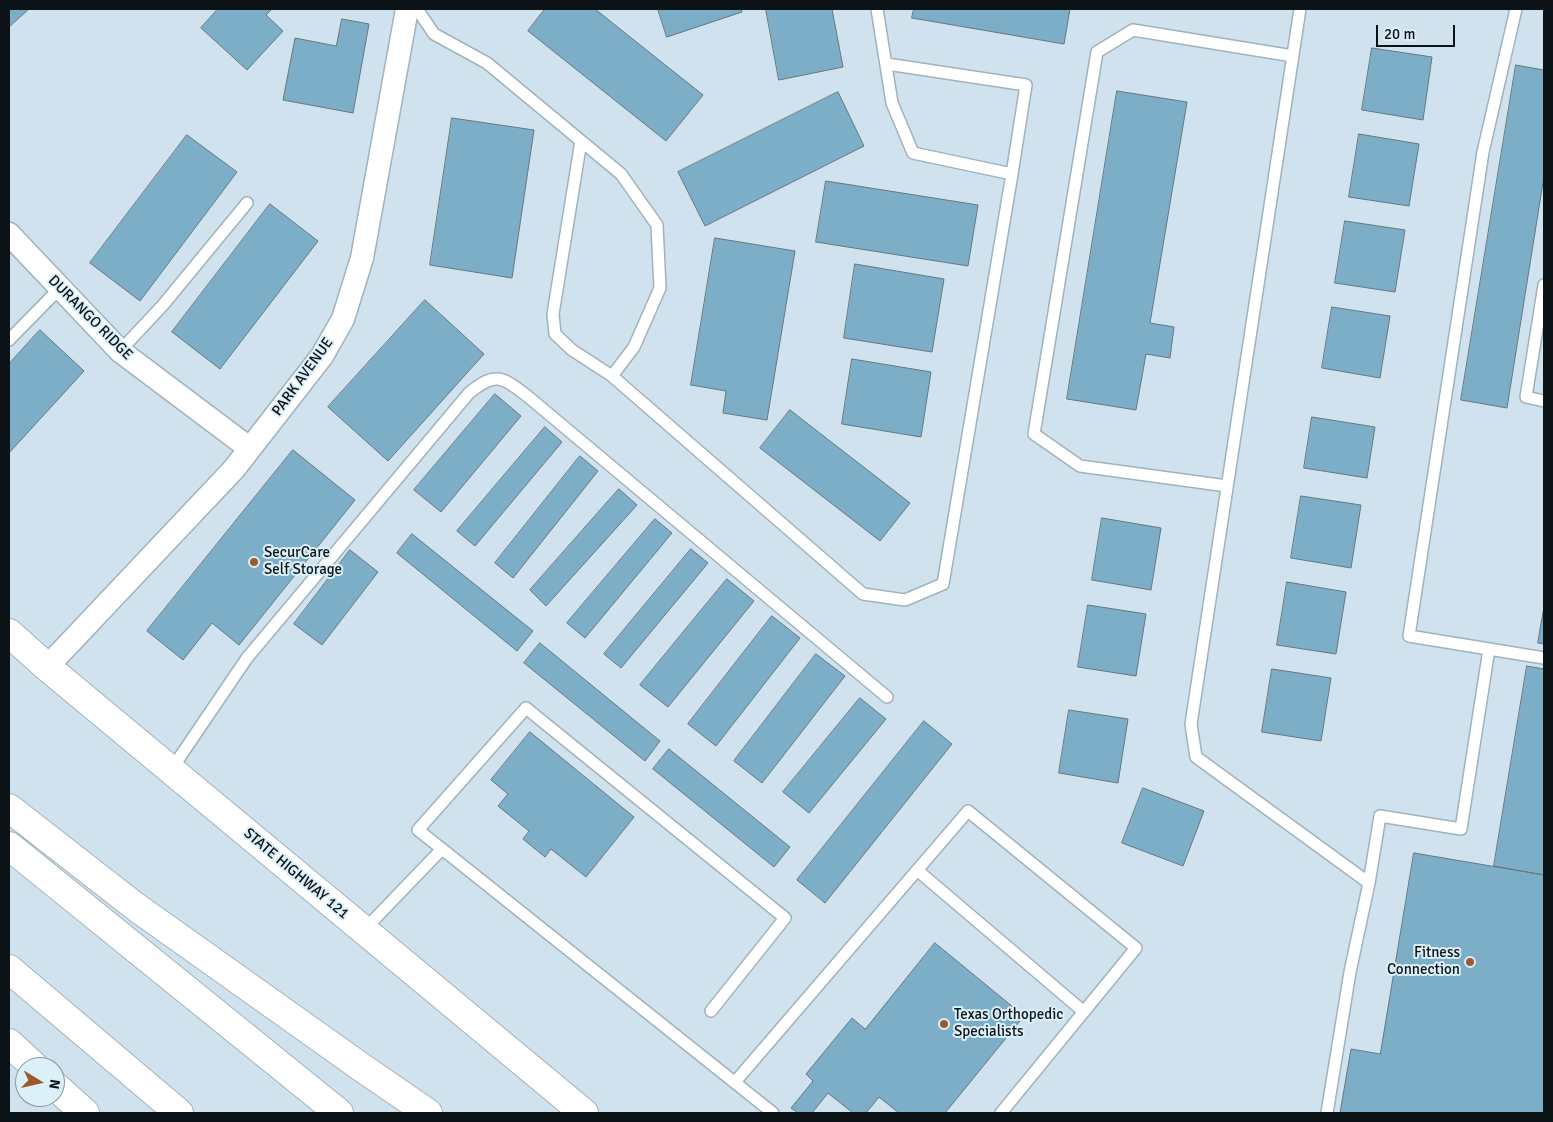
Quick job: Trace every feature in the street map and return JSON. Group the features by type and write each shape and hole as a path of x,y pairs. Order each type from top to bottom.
{"main road":[{"name":"STATE HIGHWAY 121","path":"9,633 47,667 584,1113"},
{"path":"9,808 136,907 428,1113"},
{"path":"9,846 339,1113"},
{"path":"9,969 178,1113"},
{"path":"9,1043 24,1057"},
{"path":"65,1095 85,1113"}],"street":[{"name":"PARK AVENUE","path":"47,667 234,469 322,356 343,319 362,258 407,9"},
{"name":"DURANGO RIDGE","path":"9,234 120,351 249,448"}],"lane":[{"path":"417,9 434,34 487,63 621,174 657,224 660,288 634,347 612,376"},
{"path":"877,9 892,103 913,153 1012,174"},
{"path":"1300,9 1191,724 1196,757 1369,883"},
{"path":"1516,9 1483,152 1409,636 1544,658"},
{"path":"1227,486 1080,466 1034,434 1097,52 1133,30 1292,56"},
{"path":"581,141 553,314 555,334 572,350 612,376 863,594 905,600 944,584 1026,85 887,64"},
{"path":"120,351 163,305 248,203"},
{"path":"1544,286 1526,397 1544,401"},
{"path":"9,340 60,288"},
{"path":"171,770 247,658 469,393 482,383 494,379 507,381 526,396 886,697"},
{"path":"1327,1113 1350,972 1369,883 1380,816 1461,829 1489,649"},
{"path":"711,1011 785,918 526,708 418,830 773,1113"},
{"path":"735,1082 968,811 1136,948 1001,1113"},
{"path":"364,930 442,849"},
{"path":"917,870 1084,1012"}],"building":[{"path":"9,9 29,9 9,27"},
{"path":"218,9 272,9 266,15 283,31 247,70 201,28"},
{"path":"545,9 595,9 703,95 666,141 528,31"},
{"path":"658,9 741,9 742,12 667,37"},
{"path":"766,9 832,9 843,67 779,80"},
{"path":"914,9 1070,9 1064,44 912,18"},
{"path":"342,19 369,24 353,113 283,100 295,38 336,46"},
{"path":"1372,48 1432,57 1423,120 1362,110"},
{"path":"1516,65 1544,70 1544,176 1507,408 1461,400"},
{"path":"1117,91 1187,102 1150,323 1174,327 1170,358 1146,354 1136,410 1067,399"},
{"path":"838,92 864,146 705,226 678,172"},
{"path":"452,118 534,130 512,278 430,265"},
{"path":"1359,134 1419,144 1409,206 1349,197"},
{"path":"187,135 237,172 140,301 90,263"},
{"path":"826,181 978,205 968,266 816,242"},
{"path":"270,204 318,241 220,369 172,332"},
{"path":"1345,221 1405,230 1395,292 1335,283"},
{"path":"715,238 795,251 767,420 723,413 726,391 691,385"},
{"path":"855,264 944,279 932,352 844,338"},
{"path":"425,300 484,354 388,461 328,407"},
{"path":"1332,307 1390,316 1380,378 1322,368"},
{"path":"40,330 84,371 9,453 9,364"},
{"path":"852,359 931,372 921,437 842,424"},
{"path":"495,394 521,416 441,512 414,490"},
{"path":"790,410 910,503 880,541 760,448"},
{"path":"1312,417 1375,427 1367,478 1304,468"},
{"path":"545,427 562,442 475,546 457,531"},
{"name":"SecurCare Self Storage","path":"293,450 355,500 239,645 212,623 183,660 147,631"},
{"path":"580,456 598,471 513,578 495,563"},
{"path":"619,489 637,505 546,606 530,590"},
{"path":"1301,496 1361,505 1351,568 1291,558"},
{"path":"1102,518 1161,528 1151,590 1092,580"},
{"path":"655,519 672,533 585,638 567,623"},
{"path":"412,534 533,631 517,651 397,553"},
{"path":"691,549 708,563 621,668 604,654"},
{"path":"350,550 378,572 322,645 294,624"},
{"path":"727,579 754,601 668,707 640,685"},
{"path":"1287,582 1346,592 1336,654 1277,645"},
{"path":"1088,605 1146,614 1136,676 1078,667"},
{"path":"1544,607 1544,644 1538,643"},
{"path":"772,616 800,638 716,746 688,724"},
{"path":"540,643 660,741 645,761 524,663"},
{"path":"816,654 845,676 762,783 734,761"},
{"path":"1527,666 1544,669 1544,875 1494,866"},
{"path":"1272,669 1331,678 1321,741 1262,732"},
{"path":"860,698 886,719 809,813 783,792"},
{"path":"1069,710 1128,719 1118,783 1059,773"},
{"path":"924,721 952,744 825,903 797,880"},
{"path":"530,732 634,817 586,877 551,849 545,857 523,839 529,831 498,806 508,794 491,780"},
{"path":"669,749 790,847 774,867 653,769"},
{"path":"1143,788 1204,811 1183,866 1122,843"},
{"name":"Fitness Connection","path":"1414,853 1544,875 1544,1113 1340,1113 1351,1049 1380,1054"},
{"name":"Texas Orthopedic Specialists","path":"935,943 1024,1016 945,1113 899,1113 879,1097 866,1113 853,1113 828,1093 812,1113 798,1113 791,1108 813,1081 806,1074 852,1018 865,1029"}],"place":[{"name":"SecurCare Self Storage","path":"254,562"},
{"name":"Fitness Connection","path":"1470,962"},
{"name":"Texas Orthopedic Specialists","path":"944,1024"}]}
